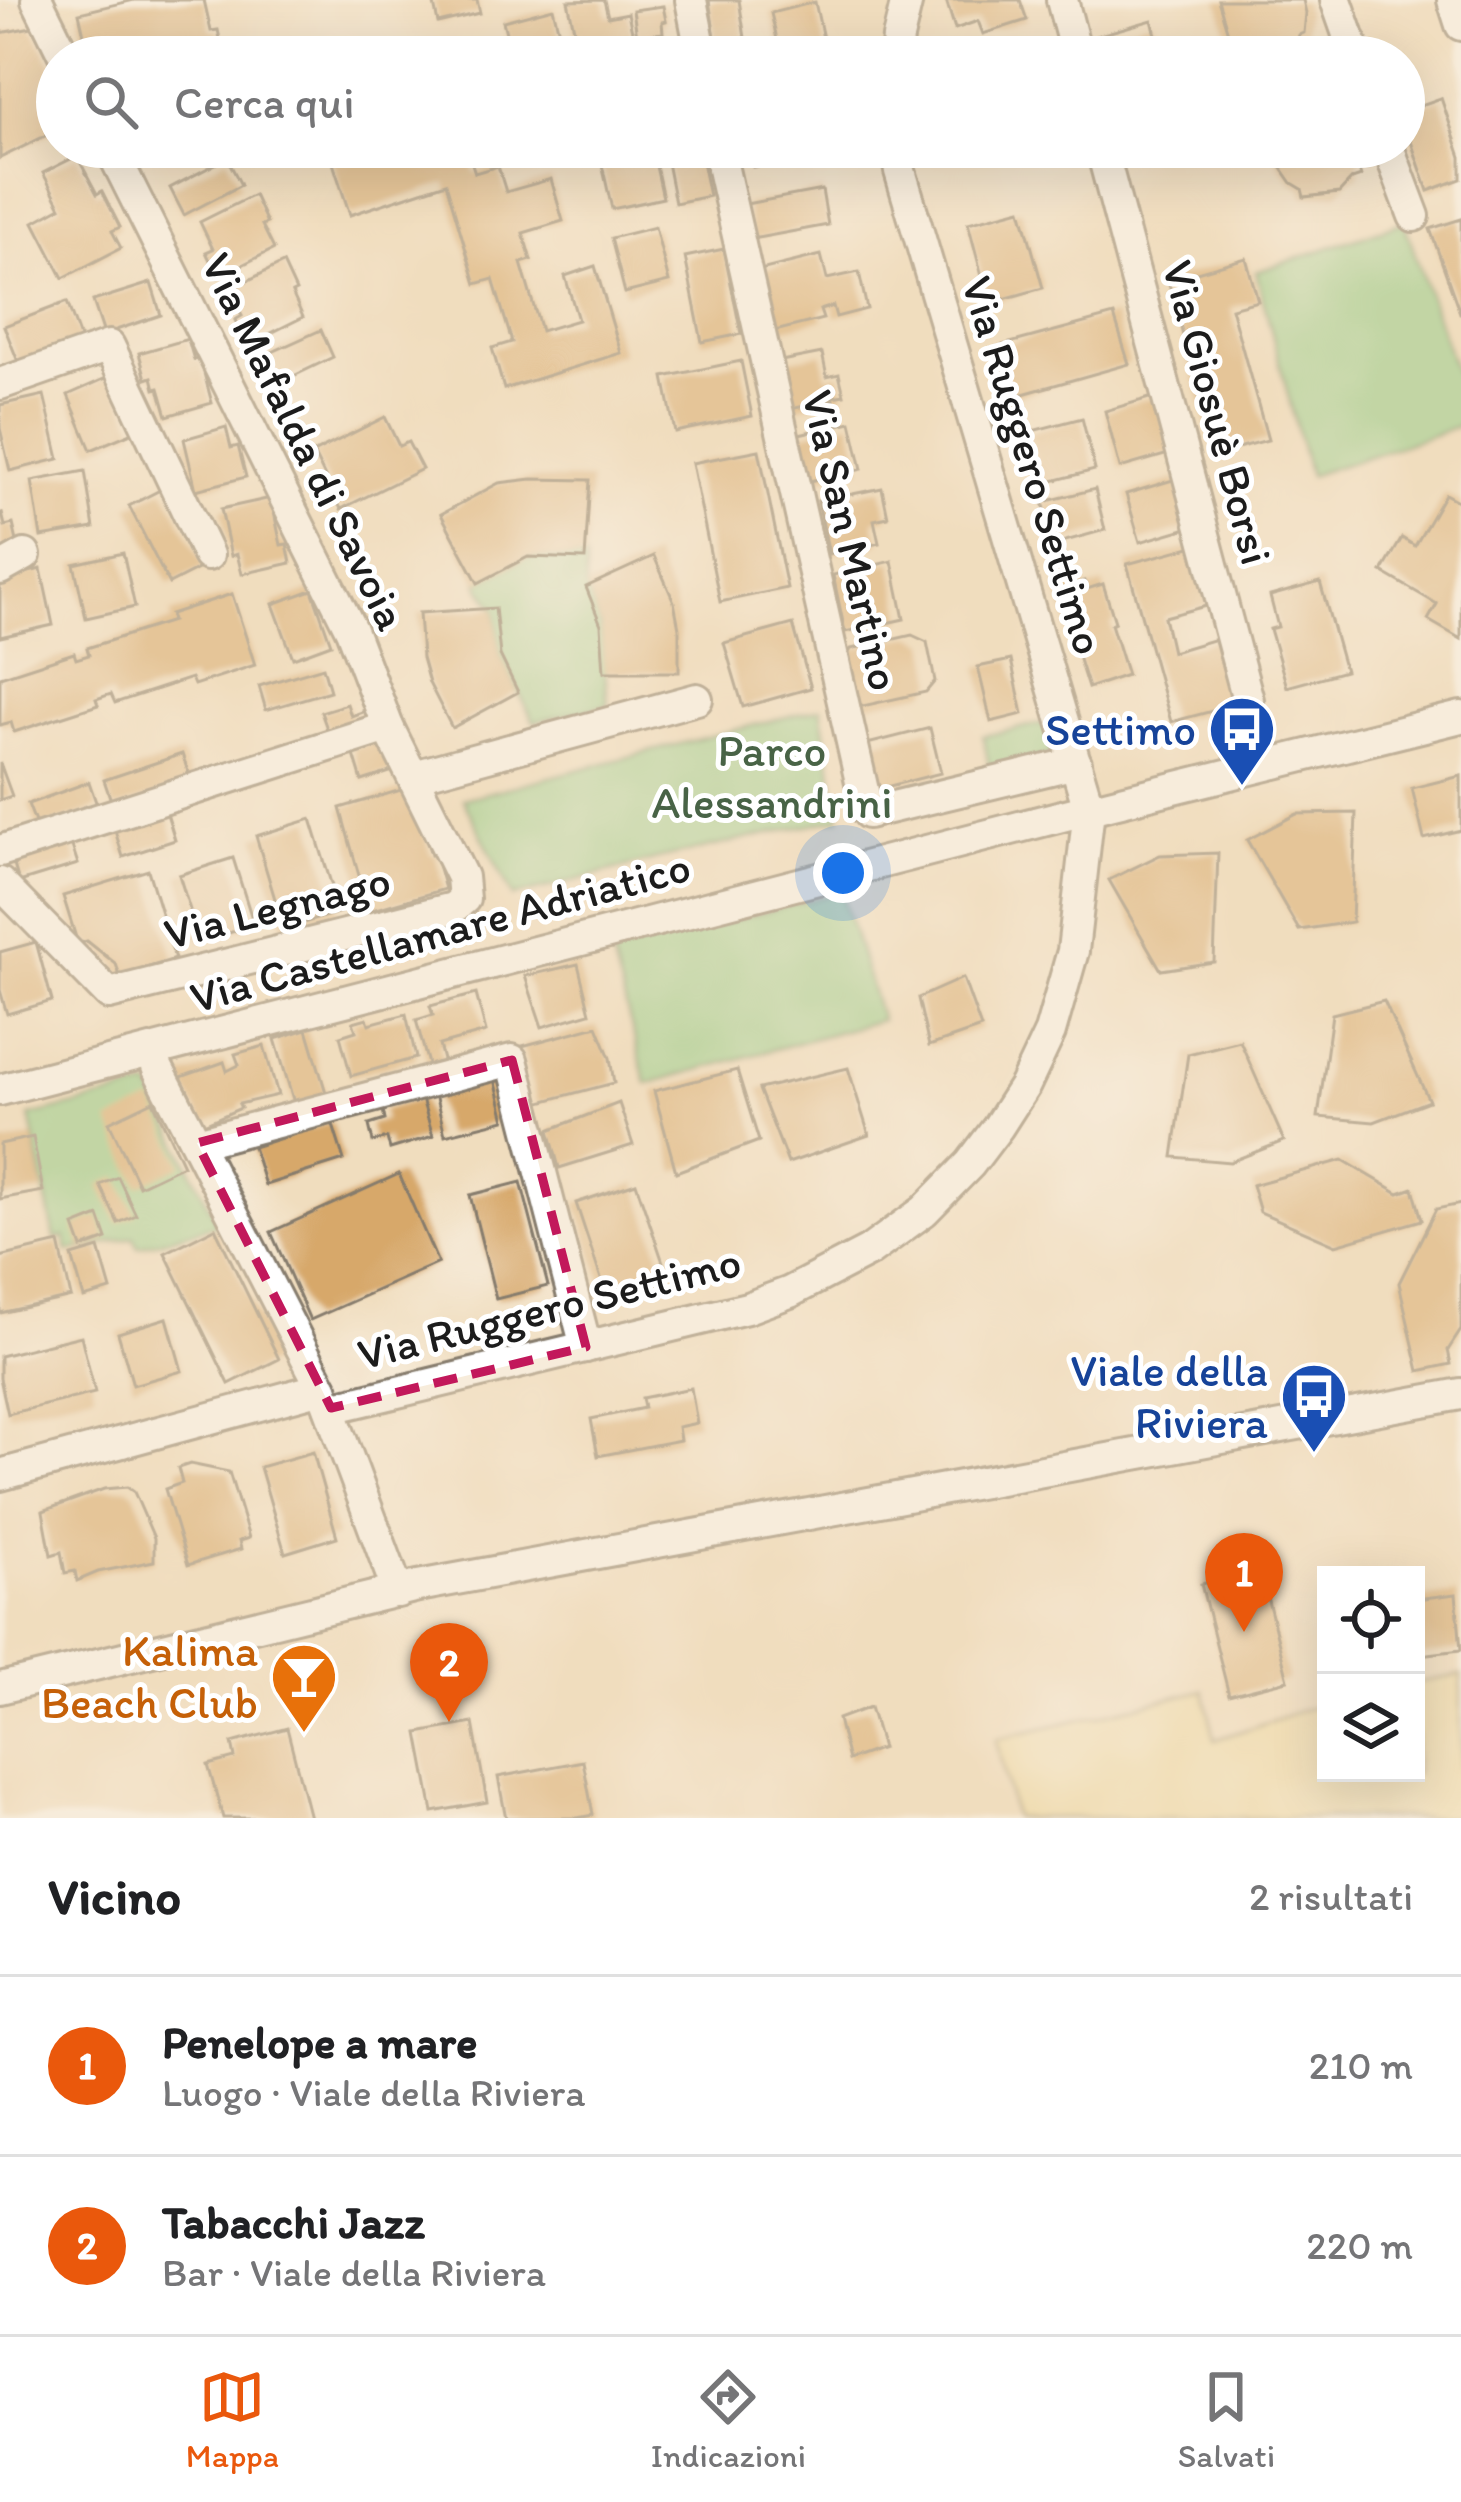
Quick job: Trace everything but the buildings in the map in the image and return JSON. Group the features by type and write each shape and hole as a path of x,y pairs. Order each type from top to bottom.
{"street":[{"path":"37,0 55,36"},
{"path":"692,0 698,36"},
{"path":"899,36 908,0"},
{"path":"1062,0 1071,36"},
{"path":"1336,0 1349,36"},
{"path":"1453,0 1461,25"},
{"name":"Via Mafalda di Savoia","path":"120,168 351,630 388,727 462,878 464,898"},
{"name":"Via San Martino","path":"722,168 868,813 1076,763"},
{"name":"Via Ruggero Settimo","path":"0,1475 327,1398 586,1347 747,1308 790,1292 897,1233 970,1164 998,1127 1050,1032 1073,951 1089,809 901,168"},
{"name":"Via Giosuè Borsi","path":"1107,168 1248,700"},
{"path":"1396,168 1414,216"},
{"path":"0,384 109,346 208,555"},
{"path":"413,776 697,699"},
{"name":"Via Castellamare Adriatico","path":"0,1090 1089,809 1461,718"},
{"path":"0,850 388,727"},
{"name":"Via Legnago","path":"0,883 109,994 453,908 464,898"},
{"path":"197,1143 512,1060 586,1347"},
{"path":"157,1066 327,1398 398,1592"},
{"path":"0,1688 461,1578 1461,1394"}],"highlighted area":[{"path":"512,1060 586,1347 331,1408 197,1143"}],"green space":[{"path":"1404,222 1461,388 1461,426 1309,476 1256,272"},
{"path":"528,557 585,559 586,587 601,625 608,705 534,722 500,655 495,608 478,583"},
{"name":"Parco Alessandrini","path":"821,708 840,818 513,897 463,799"},
{"path":"1048,722 1056,753 998,772 989,766 983,736"},
{"path":"841,892 881,1020 647,1084 611,952"},
{"path":"151,1087 218,1224 138,1247 134,1237 68,1252 65,1237 55,1239 30,1116"}],"sand":[{"path":"1461,1675 1461,1818 1014,1818 996,1739 1204,1690 1215,1740 1317,1705 1317,1782 1425,1782 1425,1681"}],"place":[{"name":"Settimo","path":"1242,788"},
{"name":"Viale della Riviera","path":"1314,1455"},
{"name":"Penelope a mare","path":"1244,1632"},
{"name":"Tabacchi Jazz","path":"449,1722"},
{"name":"Kalima Beach Club","path":"304,1735"}]}
